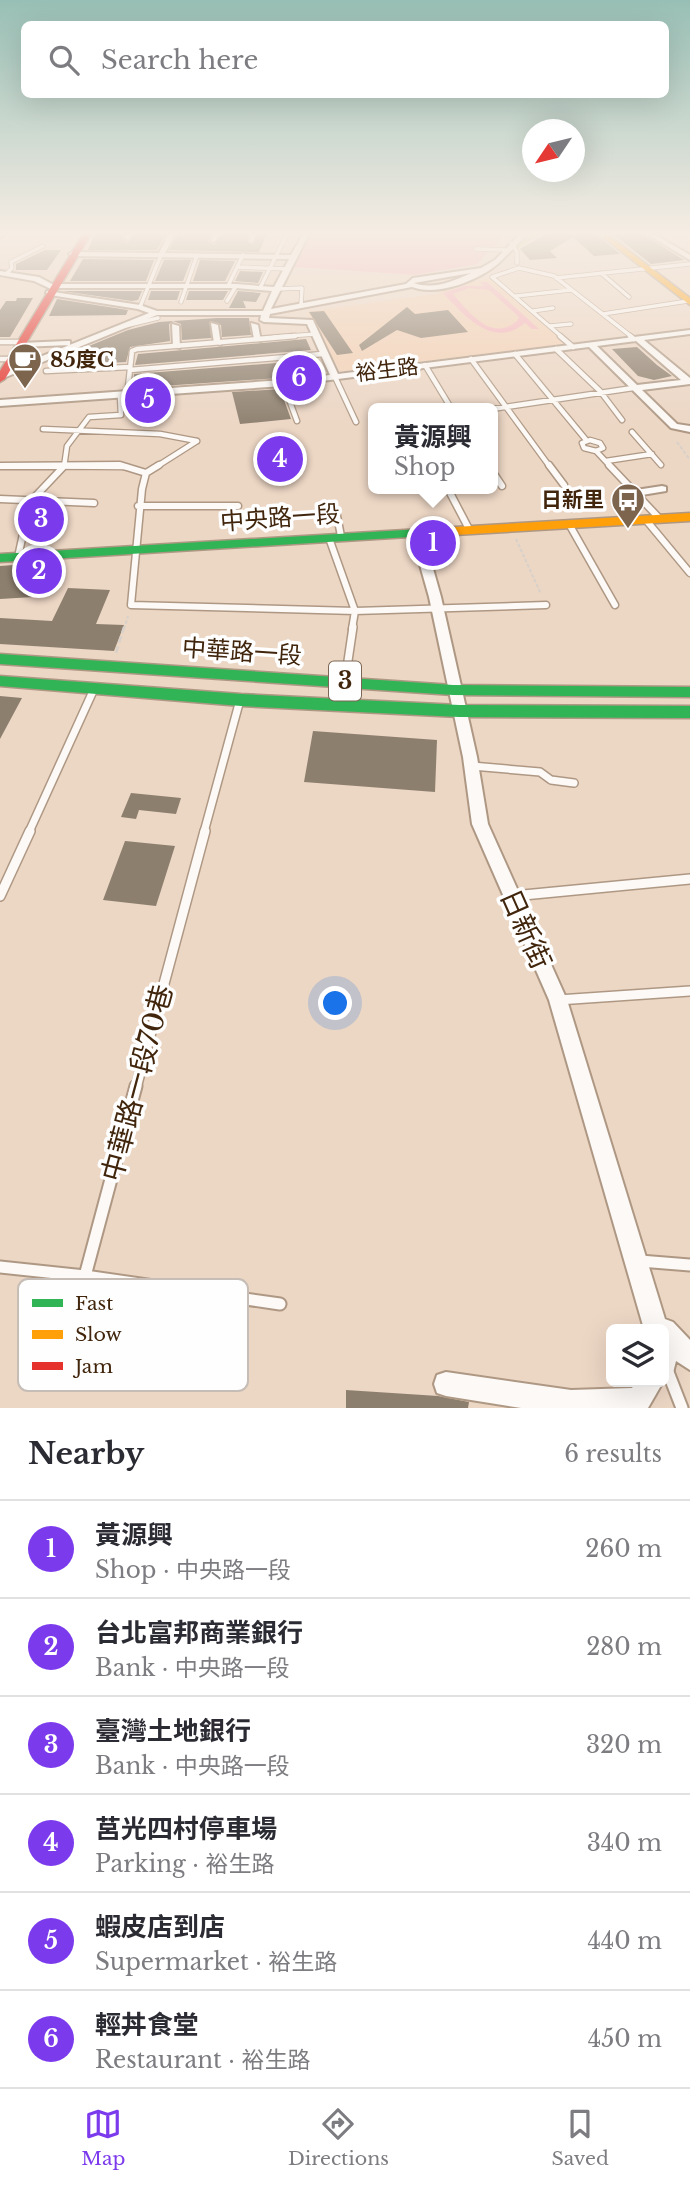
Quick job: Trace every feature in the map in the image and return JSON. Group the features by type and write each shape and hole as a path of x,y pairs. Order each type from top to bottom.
{"street":[{"path":"9,360 46,300"},
{"path":"104,300 140,307 157,316"},
{"path":"271,300 264,313 264,320 310,322 335,377"},
{"path":"9,360 78,343 121,325 157,316 264,313 330,300"},
{"path":"214,325 218,342"},
{"path":"254,325 258,339"},
{"path":"175,326 177,346"},
{"name":"裕生路","path":"0,403 283,383 690,332"},
{"path":"636,339 690,382"},
{"path":"9,360 78,343"},
{"path":"591,345 674,426 690,429"},
{"path":"633,388 690,382"},
{"path":"636,493 662,489"},
{"name":"中央路一段","path":"0,558 469,529 688,520"},
{"name":"日新街","path":"417,533 437,608 453,690 472,766 480,824 558,1000 636,1261 658,1324"},
{"name":"中華路一段","path":"0,659 453,690 690,692"},
{"name":"中華路一段","path":"0,681 241,700 459,711 690,712"},
{"name":"日新街","path":"669,1338 690,1358"},
{"path":"446,1384 571,1403 639,1400 648,1387"}],"lane":[{"path":"140,307 143,300"},
{"path":"300,300 301,305"},
{"path":"520,300 573,347"},
{"path":"584,300 636,339"},
{"path":"603,314 689,302"},
{"path":"533,311 553,308"},
{"path":"550,326 571,324"},
{"path":"18,557 30,502 65,466 67,446 89,417 121,415 132,351 258,339 294,332 316,334"},
{"path":"0,342 9,360"},
{"path":"556,349 600,391 622,421"},
{"path":"46,371 130,368 323,354"},
{"path":"515,354 587,441 602,444 602,449 596,451"},
{"path":"471,359 564,485"},
{"path":"425,365 448,403"},
{"path":"335,377 356,422"},
{"path":"283,383 297,421"},
{"path":"498,408 633,388"},
{"path":"43,429 79,433 169,432 197,441 146,473 138,506 131,606 355,611 546,605"},
{"path":"632,432 661,465"},
{"path":"587,441 582,446 596,451 636,493 690,573"},
{"path":"606,461 652,454"},
{"path":"0,467 120,465 146,473"},
{"path":"498,480 502,486"},
{"path":"451,494 469,529"},
{"path":"0,499 94,503"},
{"path":"138,506 238,506"},
{"path":"336,511 335,537 355,611 345,681"},
{"path":"569,524 615,605"},
{"path":"0,896 94,689"},
{"name":"中華路一段70巷","path":"85,1276 241,700"},
{"path":"472,766 540,772 551,780 573,783"},
{"path":"512,896 690,879"},
{"path":"558,1000 690,991"},
{"path":"636,1261 690,1265"},
{"path":"0,1267 106,1279"},
{"path":"248,1299 280,1304"},
{"path":"669,1375 682,1408"}],"path":[{"path":"677,442 690,460"},
{"path":"511,527 546,605"},
{"path":"112,666 131,606"}],"shaded area":[{"path":"396,300 514,300 566,344 340,371 307,312"},
{"path":"449,300 458,300 473,316 489,327 507,327 519,317 500,300 507,300 539,329 532,329 525,323 502,333 491,331 460,311"}],"building":[{"path":"32,300 10,337 0,337 0,310 6,301"},
{"path":"57,300 128,310 126,315 49,316"},
{"path":"233,300 257,300 256,302 243,301 246,308 229,308"},
{"path":"407,307 415,314 448,310 468,332 421,338 397,330 362,351 359,345"},
{"path":"324,311 353,353 337,355 309,312"},
{"path":"249,318 251,335 222,337 221,325 210,321 211,338 182,340 181,324 173,321"},
{"path":"173,321 169,324 170,341 130,347 126,362 59,366 62,357 128,330"},
{"path":"306,339 311,350 135,365 138,354"},
{"path":"637,347 672,376 654,380 638,376 612,349"},
{"path":"314,360 316,364 276,368 279,378 133,388 134,374"},
{"path":"280,389 291,419 240,424 232,392"},
{"path":"42,563 33,597 0,599 0,566"},
{"path":"68,588 110,590 96,624 124,625 114,651 0,644 0,618 52,621"},
{"path":"0,696 22,698 0,739"},
{"path":"313,731 437,740 435,792 304,782"},
{"path":"131,793 181,798 176,814 139,810 136,819 121,817"},
{"path":"125,841 175,846 156,906 103,900"},
{"path":"346,1390 438,1396 469,1402 468,1408 346,1408"}],"traffic: fast":[{"path":"0,558 438,532"},
{"path":"0,659 453,690 690,692"},
{"path":"0,681 241,700 459,711 690,712"}],"traffic: slow":[{"path":"438,532 690,517"}],"traffic: jam":[{"path":"0,379 48,300"}],"place":[{"name":"輕丼食堂","path":"299,378"},
{"name":"85度C","path":"25,390"},
{"name":"蝦皮店到店","path":"148,400"},
{"name":"莒光四村停車場","path":"280,459"},
{"name":"臺灣土地銀行","path":"41,519"},
{"name":"日新里","path":"628,530"},
{"name":"黃源興","path":"433,543"},
{"name":"台北富邦商業銀行","path":"39,571"}]}
